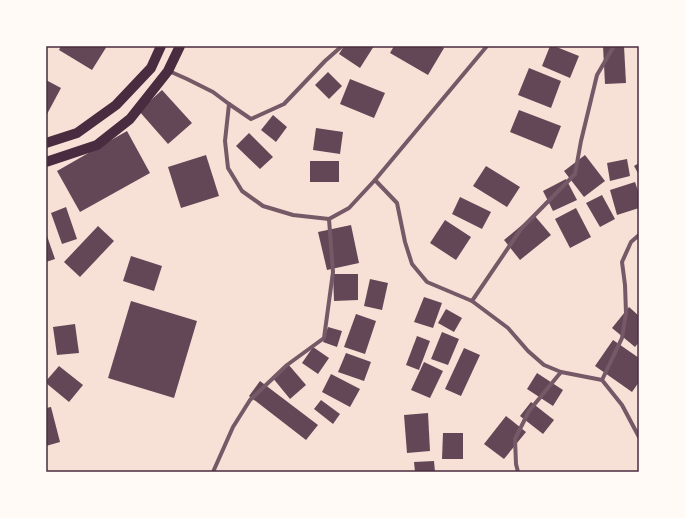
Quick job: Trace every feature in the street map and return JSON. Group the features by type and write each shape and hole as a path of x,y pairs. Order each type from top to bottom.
{"main road":[{"path":"46,143 77,133 116,105 151,68 161,46"},
{"path":"46,162 97,145 130,119 168,71 180,46"}],"street":[{"path":"168,71 188,79 213,92 250,119 284,104 325,60 342,46"},
{"path":"228,104 224,141 228,168 242,191 263,206 293,215 329,219 349,208 375,180 487,46"},
{"path":"472,301 521,229 575,174 597,75 614,46"},
{"path":"375,180 398,203 405,242 412,264 427,282 472,301 508,328 528,351 544,365 561,372 602,380 622,405 639,437"},
{"path":"213,472 233,427 250,400 287,365 324,338 333,272 329,219"},
{"path":"602,380 622,338 626,312 622,262 631,242 639,235"},
{"path":"518,472 516,464 515,440 529,411 561,372"}],"building":[{"path":"61,46 107,46 92,70 59,50"},
{"path":"344,46 374,46 360,68 339,54"},
{"path":"394,46 441,46 444,48 428,75 390,53"},
{"path":"550,46 554,46 579,56 570,78 542,66"},
{"path":"603,46 624,46 626,83 605,84"},
{"path":"529,68 561,81 551,108 518,95"},
{"path":"328,72 342,86 329,99 315,85"},
{"path":"350,79 385,93 374,118 340,104"},
{"path":"46,80 61,88 46,116"},
{"path":"162,90 192,123 168,144 139,111"},
{"path":"519,110 561,126 552,149 510,132"},
{"path":"273,115 287,127 276,142 261,130"},
{"path":"316,128 343,132 340,154 313,150"},
{"path":"127,131 150,173 80,212 57,171"},
{"path":"249,133 273,157 260,169 236,146"},
{"path":"206,155 219,196 181,208 168,167"},
{"path":"585,155 605,181 584,197 564,171"},
{"path":"627,159 630,176 610,181 607,163"},
{"path":"310,161 339,161 339,182 310,182"},
{"path":"639,163 639,175 634,166"},
{"path":"486,166 520,187 507,207 473,186"},
{"path":"566,179 577,200 553,211 543,191"},
{"path":"635,182 639,194 639,208 617,215 610,190"},
{"path":"602,195 615,219 600,227 586,203"},
{"path":"460,197 491,212 482,229 452,214"},
{"path":"66,207 77,239 62,244 51,213"},
{"path":"576,208 591,237 570,248 555,219"},
{"path":"534,215 551,235 520,260 504,240"},
{"path":"445,220 471,237 456,260 430,243"},
{"path":"351,225 359,263 327,270 318,232"},
{"path":"98,226 114,241 80,277 64,262"},
{"path":"46,233 55,259 46,262"},
{"path":"131,256 162,266 154,291 123,281"},
{"path":"333,274 358,274 358,300 334,301"},
{"path":"370,279 388,283 382,310 364,306"},
{"path":"424,297 442,303 433,328 414,322"},
{"path":"131,301 197,321 174,398 108,378"},
{"path":"629,307 639,316 639,342 635,347 612,328"},
{"path":"446,309 462,318 454,332 438,323"},
{"path":"356,314 376,321 365,354 344,347"},
{"path":"75,324 79,353 57,355 53,327"},
{"path":"328,327 342,331 337,347 323,342"},
{"path":"442,332 459,339 448,365 431,359"},
{"path":"417,336 430,341 419,370 406,365"},
{"path":"613,340 639,358 639,382 632,392 595,366"},
{"path":"313,347 329,358 318,374 302,363"},
{"path":"464,348 480,355 461,396 445,389"},
{"path":"346,353 371,362 364,381 338,372"},
{"path":"424,362 443,371 430,398 411,390"},
{"path":"288,364 306,385 290,399 272,377"},
{"path":"59,366 83,385 69,402 46,383 46,381"},
{"path":"537,373 563,390 553,406 527,389"},
{"path":"331,374 360,389 350,407 322,392"},
{"path":"260,381 318,425 306,440 249,396"},
{"path":"321,400 340,414 333,424 314,409"},
{"path":"531,402 554,420 543,434 520,416"},
{"path":"51,407 60,442 46,446 46,408"},
{"path":"428,413 430,451 407,453 404,415"},
{"path":"506,416 526,432 504,459 484,444"},
{"path":"443,433 463,433 463,459 442,459"},
{"path":"434,461 435,472 415,472 414,462"}]}
